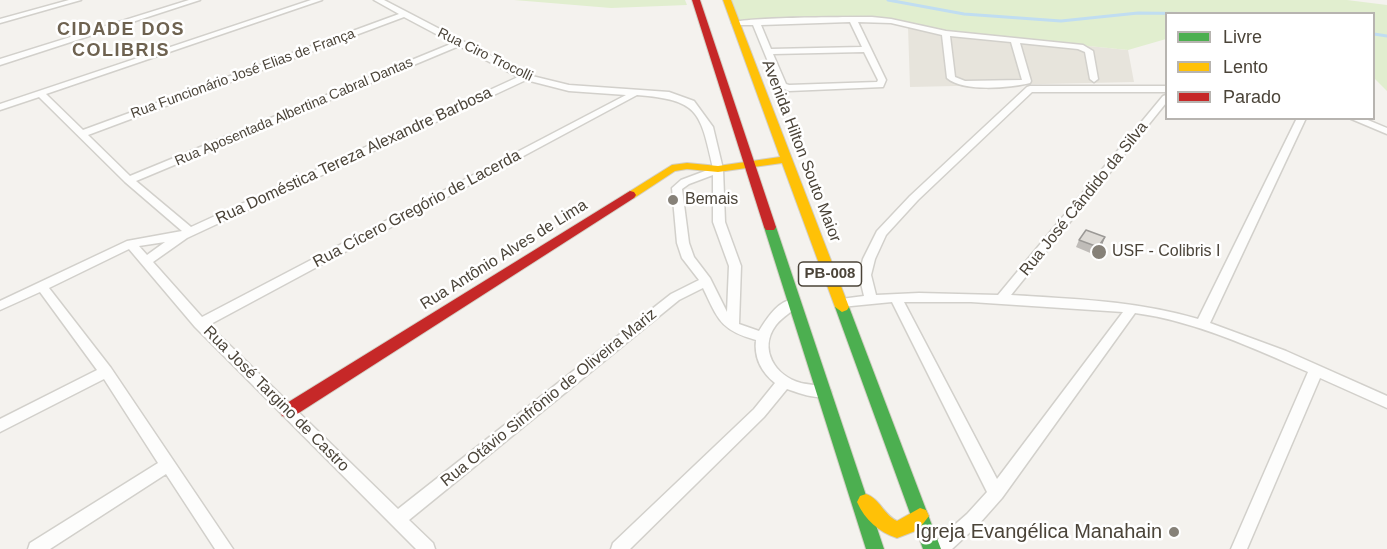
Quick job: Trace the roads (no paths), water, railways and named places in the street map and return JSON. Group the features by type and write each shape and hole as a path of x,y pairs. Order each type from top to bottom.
{"main road":[{"name":"PB-008","path":"696,0 875,549"},
{"name":"Avenida Hilton Souto Maior","path":"726,0 932,549"},
{"name":"Rua Antônio Alves de Lima","path":"288,411 672,168 687,166 718,170 748,163 787,159"},
{"path":"855,485 877,519 885,526 894,530 904,529 912,526 920,516"}],"street":[{"path":"0,21 77,0"},
{"path":"0,62 196,0"},
{"path":"1,106 318,0"},
{"name":"Rua Ciro Trocolli","path":"378,0 525,77 569,87 669,95 691,103 708,127 718,170 719,222 735,266 733,326"},
{"name":"Rua Funcionário José Elias de França","path":"81,134 405,14"},
{"name":"Avenida Hilton Souto Maior","path":"756,22 782,86 880,85 882,80 853,20"},
{"path":"736,22 891,21 946,33 1088,50 1094,79"},
{"path":"946,33 951,78 964,84 1027,81 1015,41"},
{"name":"Rua Aposentada Albertina Cabral Dantas","path":"129,180 459,43"},
{"path":"769,52 867,49"},
{"name":"Rua Doméstica Tereza Alexandre Barbosa","path":"145,262 187,234 525,77"},
{"path":"871,298 865,275 881,234 914,198 1030,89 1165,89"},
{"path":"41,94 187,234"},
{"name":"Rua Cícero Gregório de Lacerda","path":"200,324 635,94"},
{"name":"Rua José Cândido da Silva","path":"1001,299 1165,100"},
{"path":"1202,325 1301,120"},
{"path":"1358,120 1387,131"},
{"path":"718,170 680,184 676,192 685,250 706,281 723,316 733,326 763,337"},
{"name":"Rua Doméstica Tereza Alexandre Barbosa","path":"0,306 131,244 187,234"},
{"name":"Rua José Targino de Castro","path":"131,244 200,324 427,549"},
{"name":"Rua Otávio Sinfrônio de Oliveira Mariz","path":"397,520 675,297 706,281"},
{"path":"41,285 106,372 225,549"},
{"path":"841,303 871,298 940,295 1132,308 1202,325 1316,370 1387,402"},
{"path":"896,298 996,493"},
{"path":"794,303 781,310 770,321 763,337 763,353 769,369 784,382 800,388 824,392"},
{"path":"940,549 974,519 996,493 1132,308"},
{"path":"1239,549 1316,370"},
{"path":"0,426 106,372"},
{"path":"619,549 759,413 784,382"},
{"path":"36,549 169,464"}],"waterway":[{"path":"888,0 964,14 1061,21 1138,13 1165,13"},
{"path":"1375,34 1387,36"}],"place":[{"name":"Bemais","path":"673,200"},
{"name":"USF - Colibris I","path":"1099,252"},
{"name":"Igreja Evangélica Manahain","path":"1174,532"}],"district":[{"name":"CIDADE DOS COLIBRIS","path":"121,40"}]}
